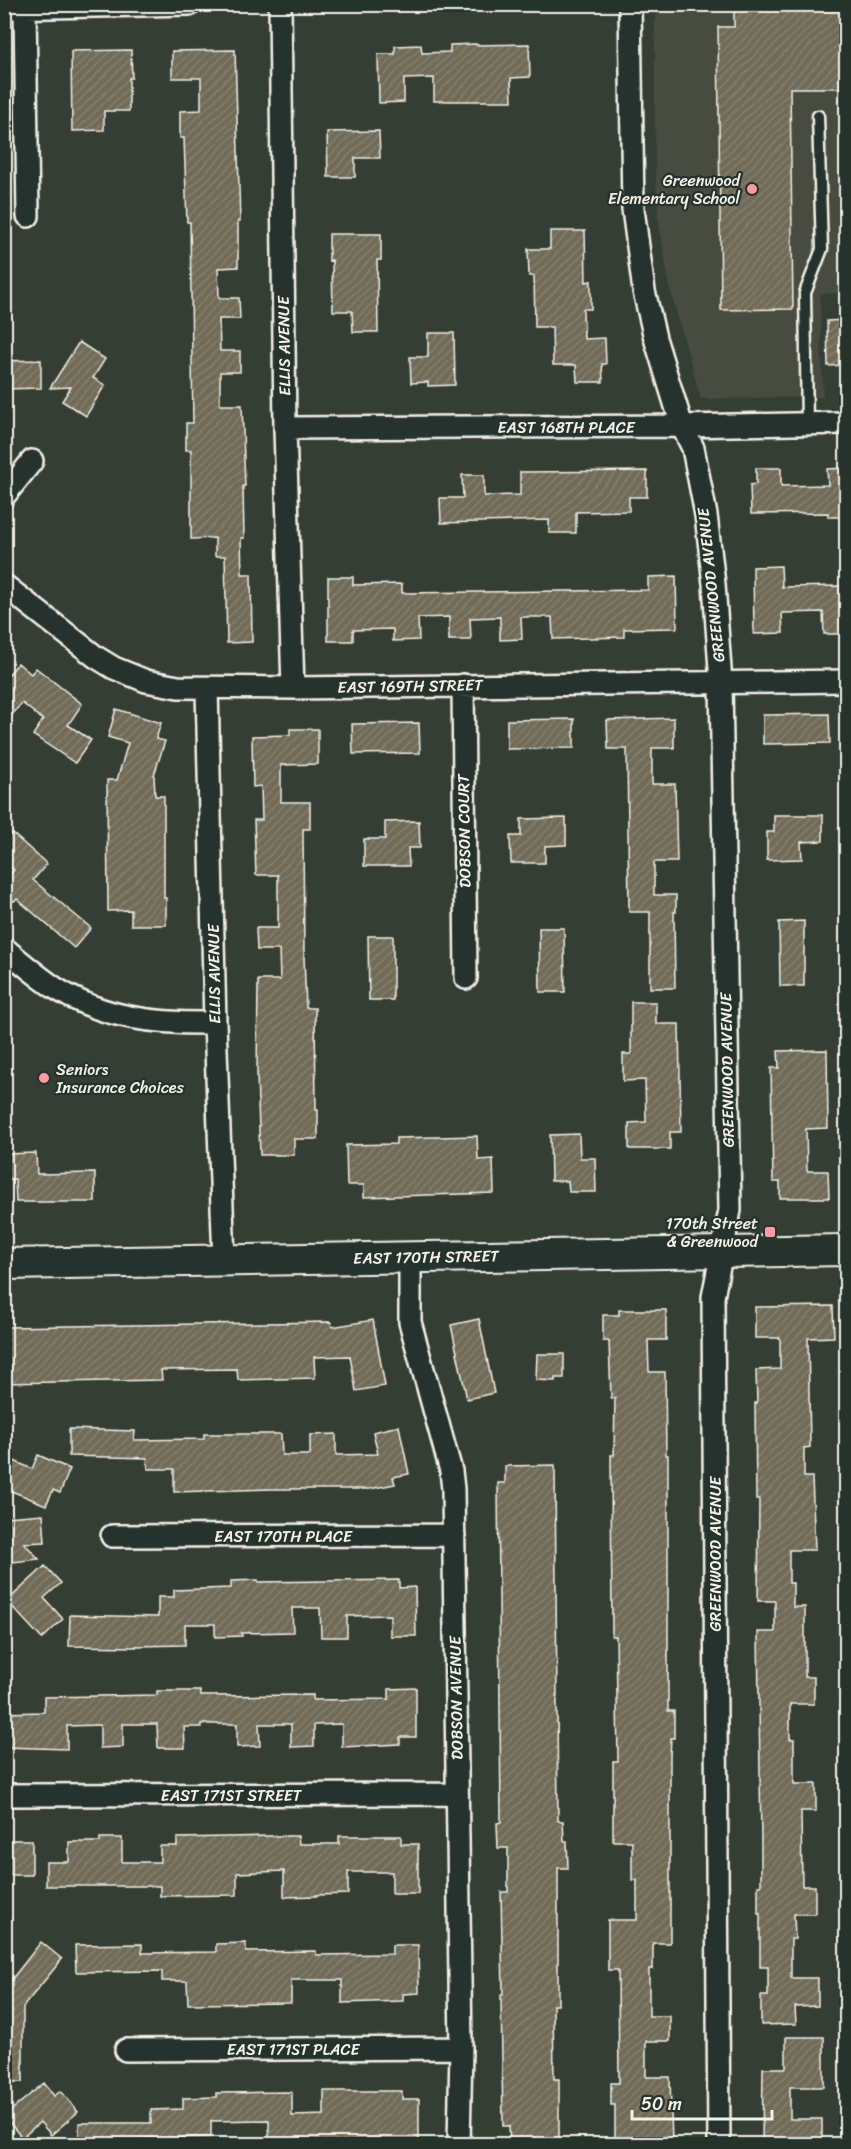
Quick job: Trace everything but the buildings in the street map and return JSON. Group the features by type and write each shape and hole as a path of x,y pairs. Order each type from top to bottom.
{"street":[{"path":"27,216 15,8 190,4"},
{"name":"ELLIS AVENUE","path":"280,4 285,428 292,688"},
{"name":"GREENWOOD AVENUE","path":"630,4 635,220 644,291 655,338 682,426 693,448 706,515 714,584 721,683 730,1210 713,1297 719,2145"},
{"name":"EAST 168TH PLACE","path":"285,428 846,423"},
{"path":"4,496 32,461"},
{"name":"EAST 169TH STREET","path":"4,585 79,645 114,668 146,681 178,687 292,688 462,684 846,681"},
{"name":"DOBSON COURT","path":"462,684 466,978"},
{"name":"ELLIS AVENUE","path":"207,688 215,1023 224,1260"},
{"path":"4,948 57,989 90,1006 144,1021 181,1024 215,1023"},
{"name":"EAST 170TH STREET","path":"4,1264 846,1250"},
{"name":"DOBSON AVENUE","path":"410,1257 410,1322 451,1471 454,1535 461,2048 459,2145"},
{"name":"EAST 170TH PLACE","path":"112,1536 454,1535"},
{"name":"EAST 171ST STREET","path":"4,1795 457,1794"},
{"name":"EAST 171ST PLACE","path":"126,2049 461,2048"}],"lane":[{"path":"807,423 805,293 822,249 818,116"}],"shaded area":[{"name":"Greenwood Elementary School","path":"655,5 846,5 846,293 820,294 823,397 701,399 670,290 658,216 655,163"}],"place":[{"name":"Greenwood Elementary School","path":"752,189"},
{"name":"Seniors Insurance Choices","path":"44,1078"},
{"name":"170th Street & Greenwood","path":"770,1232"}]}
